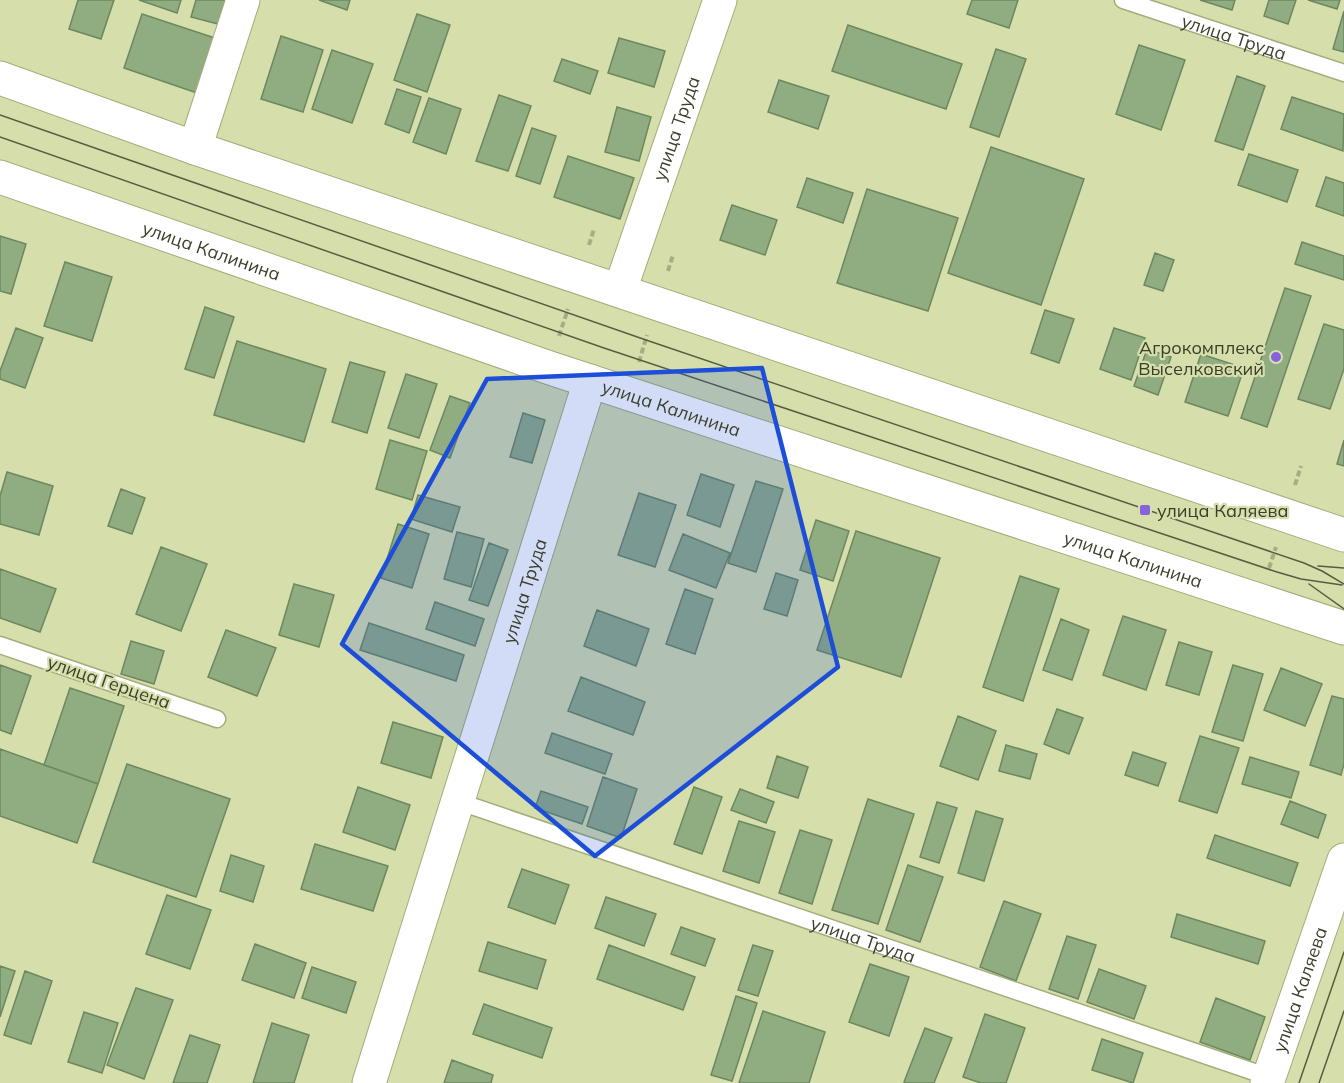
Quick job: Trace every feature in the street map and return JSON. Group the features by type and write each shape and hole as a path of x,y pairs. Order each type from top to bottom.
{"main road":[{"path":"195,148 243,0"},
{"name":"улица Труда","path":"620,290 720,0"},
{"path":"0,78 195,148 658,302 1344,535"},
{"name":"улица Калинина","path":"0,177 550,368 1344,628"},
{"name":"улица Труда","path":"369,1083 590,381"},
{"name":"улица Каляева","path":"1268,1080 1344,860"}],"lane":[{"name":"улица Труда","path":"1123,0 1344,73"},
{"name":"улица Герцена","path":"0,645 218,719"},
{"name":"улица Труда","path":"458,801 1268,1080"}],"path":[{"path":"550,368 594,229"},
{"path":"630,394 673,255"},
{"path":"1259,602 1301,466"}],"highlighted area":[{"path":"762,368 838,667 595,856 342,644 487,379"}],"building":[{"path":"78,0 114,0 101,39 69,29"},
{"path":"139,0 181,0 177,13"},
{"path":"196,0 229,0 222,25 191,17"},
{"path":"319,0 350,0 347,10"},
{"path":"972,0 1018,0 1009,28 967,14"},
{"path":"1200,0 1235,0 1232,10"},
{"path":"1269,0 1296,0 1288,24 1264,16"},
{"path":"1308,0 1340,0 1337,9"},
{"path":"1344,11 1344,52 1333,49"},
{"path":"142,14 218,39 200,94 124,68"},
{"path":"417,14 450,25 427,92 394,80"},
{"path":"848,25 962,64 946,109 832,71"},
{"path":"281,36 323,50 303,112 261,99"},
{"path":"619,38 665,51 654,87 608,73"},
{"path":"1139,45 1185,60 1161,130 1116,114"},
{"path":"996,49 1026,59 999,137 970,127"},
{"path":"332,50 373,64 352,123 312,109"},
{"path":"562,59 598,71 590,94 554,81"},
{"path":"1237,76 1265,86 1243,150 1215,141"},
{"path":"779,80 829,96 818,129 768,112"},
{"path":"397,89 421,97 409,133 385,124"},
{"path":"499,95 531,106 508,171 476,161"},
{"path":"1292,97 1344,114 1343,151 1281,129"},
{"path":"429,98 461,109 446,154 413,142"},
{"path":"617,107 651,117 639,161 605,152"},
{"path":"532,128 556,136 540,184 516,176"},
{"path":"991,147 1084,179 1041,305 948,273"},
{"path":"1249,154 1298,170 1287,202 1238,185"},
{"path":"568,156 634,178 620,219 554,197"},
{"path":"1326,177 1344,183 1344,216 1316,206"},
{"path":"807,178 853,193 843,223 797,207"},
{"path":"867,189 958,218 928,311 837,283"},
{"path":"732,205 777,220 765,255 720,240"},
{"path":"0,236 26,244 11,294 0,291"},
{"path":"1302,242 1344,256 1344,280 1295,264"},
{"path":"1155,253 1174,260 1163,291 1144,285"},
{"path":"65,262 112,277 92,341 44,326"},
{"path":"1285,288 1311,296 1267,427 1241,418"},
{"path":"205,307 234,317 214,378 185,369"},
{"path":"1045,310 1074,319 1059,363 1031,353"},
{"path":"1324,324 1344,330 1344,369 1330,409 1298,399"},
{"path":"16,328 43,338 25,388 0,379 0,371"},
{"path":"1114,328 1145,338 1131,380 1100,369"},
{"path":"237,341 326,369 304,442 214,415"},
{"path":"1147,349 1171,357 1158,395 1134,386"},
{"path":"1201,354 1244,368 1228,416 1185,402"},
{"path":"350,362 385,372 367,433 332,422"},
{"path":"406,374 437,384 419,438 388,428"},
{"path":"450,396 470,403 450,458 430,450"},
{"path":"523,413 545,420 532,463 510,457"},
{"path":"390,440 427,451 412,500 376,489"},
{"path":"1344,440 1344,466 1337,464"},
{"path":"7,472 53,486 39,535 0,524 0,496"},
{"path":"701,474 734,485 720,527 687,515"},
{"path":"756,481 783,489 756,572 728,563"},
{"path":"121,489 145,498 132,534 108,526"},
{"path":"639,493 676,505 655,567 618,555"},
{"path":"418,495 460,507 452,532 411,519"},
{"path":"816,520 849,531 833,581 800,570"},
{"path":"398,524 429,534 412,588 381,578"},
{"path":"856,531 940,558 901,677 817,650"},
{"path":"457,532 484,539 471,587 444,579"},
{"path":"683,534 730,553 716,588 669,570"},
{"path":"489,543 508,550 488,606 469,600"},
{"path":"161,547 207,564 181,631 136,614"},
{"path":"0,569 56,589 40,632 0,618"},
{"path":"776,573 798,580 787,616 764,609"},
{"path":"1020,576 1059,589 1023,701 983,687"},
{"path":"294,584 334,595 319,647 279,635"},
{"path":"685,589 713,599 695,654 666,644"},
{"path":"435,602 484,619 475,646 426,629"},
{"path":"597,610 649,629 636,666 584,646"},
{"path":"1123,616 1166,630 1146,690 1103,675"},
{"path":"1061,619 1089,630 1072,680 1043,670"},
{"path":"369,623 464,655 456,681 360,650"},
{"path":"226,630 276,648 257,696 208,677"},
{"path":"131,641 164,651 154,684 121,674"},
{"path":"1179,642 1212,652 1199,695 1166,685"},
{"path":"0,665 31,676 11,734 0,730"},
{"path":"1233,665 1263,674 1243,741 1212,732"},
{"path":"1281,668 1322,684 1305,726 1264,710"},
{"path":"581,677 645,702 633,735 568,711"},
{"path":"70,688 124,706 98,784 44,765"},
{"path":"1332,696 1344,699 1344,764 1341,775 1310,765"},
{"path":"1057,709 1083,718 1069,754 1044,744"},
{"path":"958,716 996,731 978,780 940,766"},
{"path":"393,722 443,737 431,778 381,763"},
{"path":"552,733 612,754 605,774 545,753"},
{"path":"1200,736 1239,748 1217,813 1179,801"},
{"path":"1006,745 1037,754 1030,779 999,771"},
{"path":"0,749 98,784 77,843 0,816"},
{"path":"1133,752 1166,763 1158,786 1125,775"},
{"path":"777,756 808,767 798,798 767,788"},
{"path":"1250,757 1299,772 1291,798 1242,784"},
{"path":"127,764 230,799 196,897 93,862"},
{"path":"603,777 637,789 621,838 587,826"},
{"path":"358,787 410,805 395,850 343,832"},
{"path":"694,787 722,797 702,854 674,844"},
{"path":"740,789 774,802 766,823 731,810"},
{"path":"541,791 588,807 582,824 535,808"},
{"path":"868,799 914,814 878,924 832,910"},
{"path":"1290,801 1326,815 1318,838 1281,824"},
{"path":"937,802 957,808 939,863 920,857"},
{"path":"976,811 1003,819 984,881 958,873"},
{"path":"739,821 775,832 759,883 723,871"},
{"path":"800,830 832,840 812,904 779,893"},
{"path":"1215,835 1298,863 1290,886 1207,858"},
{"path":"315,844 388,866 373,911 301,889"},
{"path":"231,855 264,866 253,902 220,891"},
{"path":"908,865 943,877 920,942 886,930"},
{"path":"522,869 569,885 555,924 508,907"},
{"path":"167,895 211,910 190,969 146,954"},
{"path":"606,897 656,914 644,946 595,928"},
{"path":"1004,901 1041,914 1016,981 980,967"},
{"path":"1177,914 1265,941 1258,964 1171,937"},
{"path":"681,927 715,939 705,966 671,954"},
{"path":"1067,936 1096,945 1078,999 1049,989"},
{"path":"488,942 546,960 537,989 479,971"},
{"path":"255,944 306,963 294,998 242,980"},
{"path":"609,945 695,977 683,1010 597,979"},
{"path":"753,945 773,951 758,996 738,990"},
{"path":"870,964 909,977 889,1036 849,1022"},
{"path":"0,966 15,971 0,1017"},
{"path":"312,967 356,982 346,1013 302,998"},
{"path":"1099,969 1146,986 1134,1019 1087,1002"},
{"path":"25,971 52,981 31,1044 4,1035"},
{"path":"136,988 173,1000 144,1079 107,1065"},
{"path":"736,996 757,1003 732,1081 711,1075"},
{"path":"1216,998 1265,1017 1250,1060 1200,1042"},
{"path":"484,1004 552,1028 542,1058 473,1034"},
{"path":"763,1011 825,1032 809,1083 739,1083"},
{"path":"84,1012 118,1023 102,1073 68,1062"},
{"path":"985,1014 1025,1028 1006,1083 981,1083 963,1077"},
{"path":"272,1023 309,1035 294,1083 253,1083"},
{"path":"925,1028 952,1038 934,1083 904,1082"},
{"path":"190,1035 220,1045 207,1083 173,1083"},
{"path":"1102,1039 1143,1053 1133,1083 1092,1070"},
{"path":"452,1060 493,1075 491,1083 444,1083"}],"tram line":[{"path":"0,115 646,340 1304,563 1344,584"},
{"path":"0,137 604,348 1277,572 1301,579 1342,585"},
{"path":"1318,566 1344,568"},
{"path":"1309,584 1344,609"},
{"path":"1299,1083 1344,952"},
{"path":"1319,1083 1344,1011"}],"place":[{"name":"Агрокомплекс Выселковский","path":"1276,357"},
{"name":"улица Каляева","path":"1145,510"}]}
